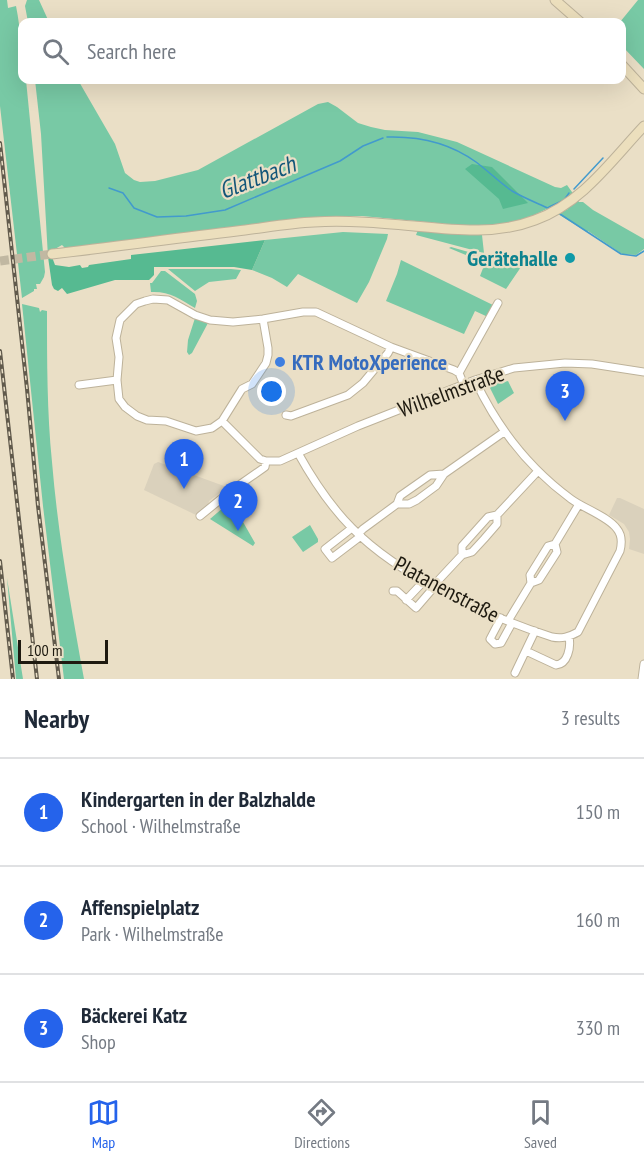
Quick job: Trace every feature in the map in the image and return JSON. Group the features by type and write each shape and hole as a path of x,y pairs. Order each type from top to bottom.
{"main road":[{"path":"555,0 575,18"},
{"path":"626,70 644,90"},
{"path":"52,254 313,222 371,222 474,231 526,224 555,212 572,201 644,126"}],"street":[{"path":"263,319 268,348 266,363 252,384 242,389 222,421 212,428 196,431 175,423 147,420 125,407 119,399 117,380 119,357 116,338 120,320 136,304 159,298 210,320 233,322 316,312 391,347 459,373 464,385"},
{"path":"459,373 498,303"},
{"path":"286,415 291,416 348,395 363,383 391,347"},
{"name":"Wilhelmstraße","path":"266,461 280,461 358,426 475,380 514,368 565,363 592,364 644,372"},
{"path":"79,385 117,380"},
{"path":"475,380 504,432 518,450 558,489 616,526 622,542 620,551 578,632 569,637 571,646 563,663 556,665 526,651"},
{"path":"200,516 265,467 266,461 255,454 222,421"},
{"path":"397,504 409,504 417,500 436,486 444,474 504,432"},
{"name":"Platanenstraße","path":"298,453 321,491 352,528 387,558 424,581 507,621 560,638 569,637"},
{"path":"462,555 462,546 488,517 497,515 538,471"},
{"path":"352,528 325,549 332,558 357,541 363,529 397,504 400,496 429,476 444,474"},
{"path":"507,621 531,583 530,576 548,546 555,544 579,504"},
{"path":"393,591 397,591 416,608 462,555 472,552 484,539 497,524 497,515"},
{"path":"406,600 424,581"},
{"path":"515,673 535,631"},
{"path":"642,679 644,664"}],"shaded area":[{"path":"158,462 226,488 196,515 144,490 154,464"},
{"path":"617,498 644,509 644,554 629,549 629,532 624,524 609,515"}],"green space":[{"path":"0,0 7,0 8,8 16,6 18,15 18,84 26,84 45,272 40,284 36,284 37,289 22,298 0,106"},
{"path":"27,0 39,0 47,18 27,18 25,6"},
{"path":"638,0 644,0 644,69 626,50 626,18 623,18"},
{"path":"35,84 80,84 115,144 125,173 140,182 155,181 198,170 318,104 328,102 358,123 385,130 418,132 457,142 555,187 561,188 567,185 579,202 583,202 644,239 644,249 636,255 622,254 558,214 568,209 561,202 526,219 504,225 458,225 362,216 314,217 66,249 62,245 55,249 52,257 48,257 41,134"},
{"path":"472,164 492,167 528,203 503,209 499,199 465,169"},
{"path":"418,230 482,235 484,253 416,235"},
{"path":"343,232 388,234 369,282 357,303 298,274 287,287 252,270 265,240"},
{"path":"265,240 252,270 234,267 154,267 154,275 149,280 115,280 67,294 62,288 58,291 52,285 48,257 52,257 55,265 69,267 80,265 82,268 131,259 131,255"},
{"path":"449,248 521,267 506,289 480,276 485,263"},
{"path":"401,260 495,306 488,317 475,311 464,334 386,301"},
{"path":"168,269 241,270 236,279 209,282 195,291"},
{"path":"161,271 165,271 195,294 197,301 195,308 169,294 151,292 150,283"},
{"path":"22,304 39,308 40,312 47,311 50,443 65,571 84,679 64,679"},
{"path":"195,318 208,323 189,355 188,340"},
{"path":"502,378 504,382 508,381 514,393 498,404 488,384"},
{"path":"231,501 255,543 253,546 210,519"},
{"path":"310,525 318,542 303,552 292,537"},
{"path":"7,578 23,679 16,679"}],"waterway":[{"name":"Glattbach","path":"387,137 422,139 445,145 466,155 512,191 550,209"},
{"name":"Glattbach","path":"109,188 123,193 134,208 157,217 186,216 225,210 340,161 363,146 383,138"},
{"path":"574,189 603,158"},
{"path":"549,207 564,200 569,193"},
{"path":"560,214 621,254 636,256 644,251"}],"tunnel":[{"path":"0,261 52,254"}],"railway":[{"path":"0,143 38,506 59,679"},
{"path":"0,351 37,679"},
{"path":"0,561 13,679"}],"place":[{"name":"Gerätehalle","path":"570,258"},
{"name":"KTR MotoXperience","path":"280,362"},
{"name":"Bäckerei Katz","path":"565,421"},
{"name":"Kindergarten in der Balzhalde","path":"184,489"},
{"name":"Affenspielplatz","path":"238,531"}]}
